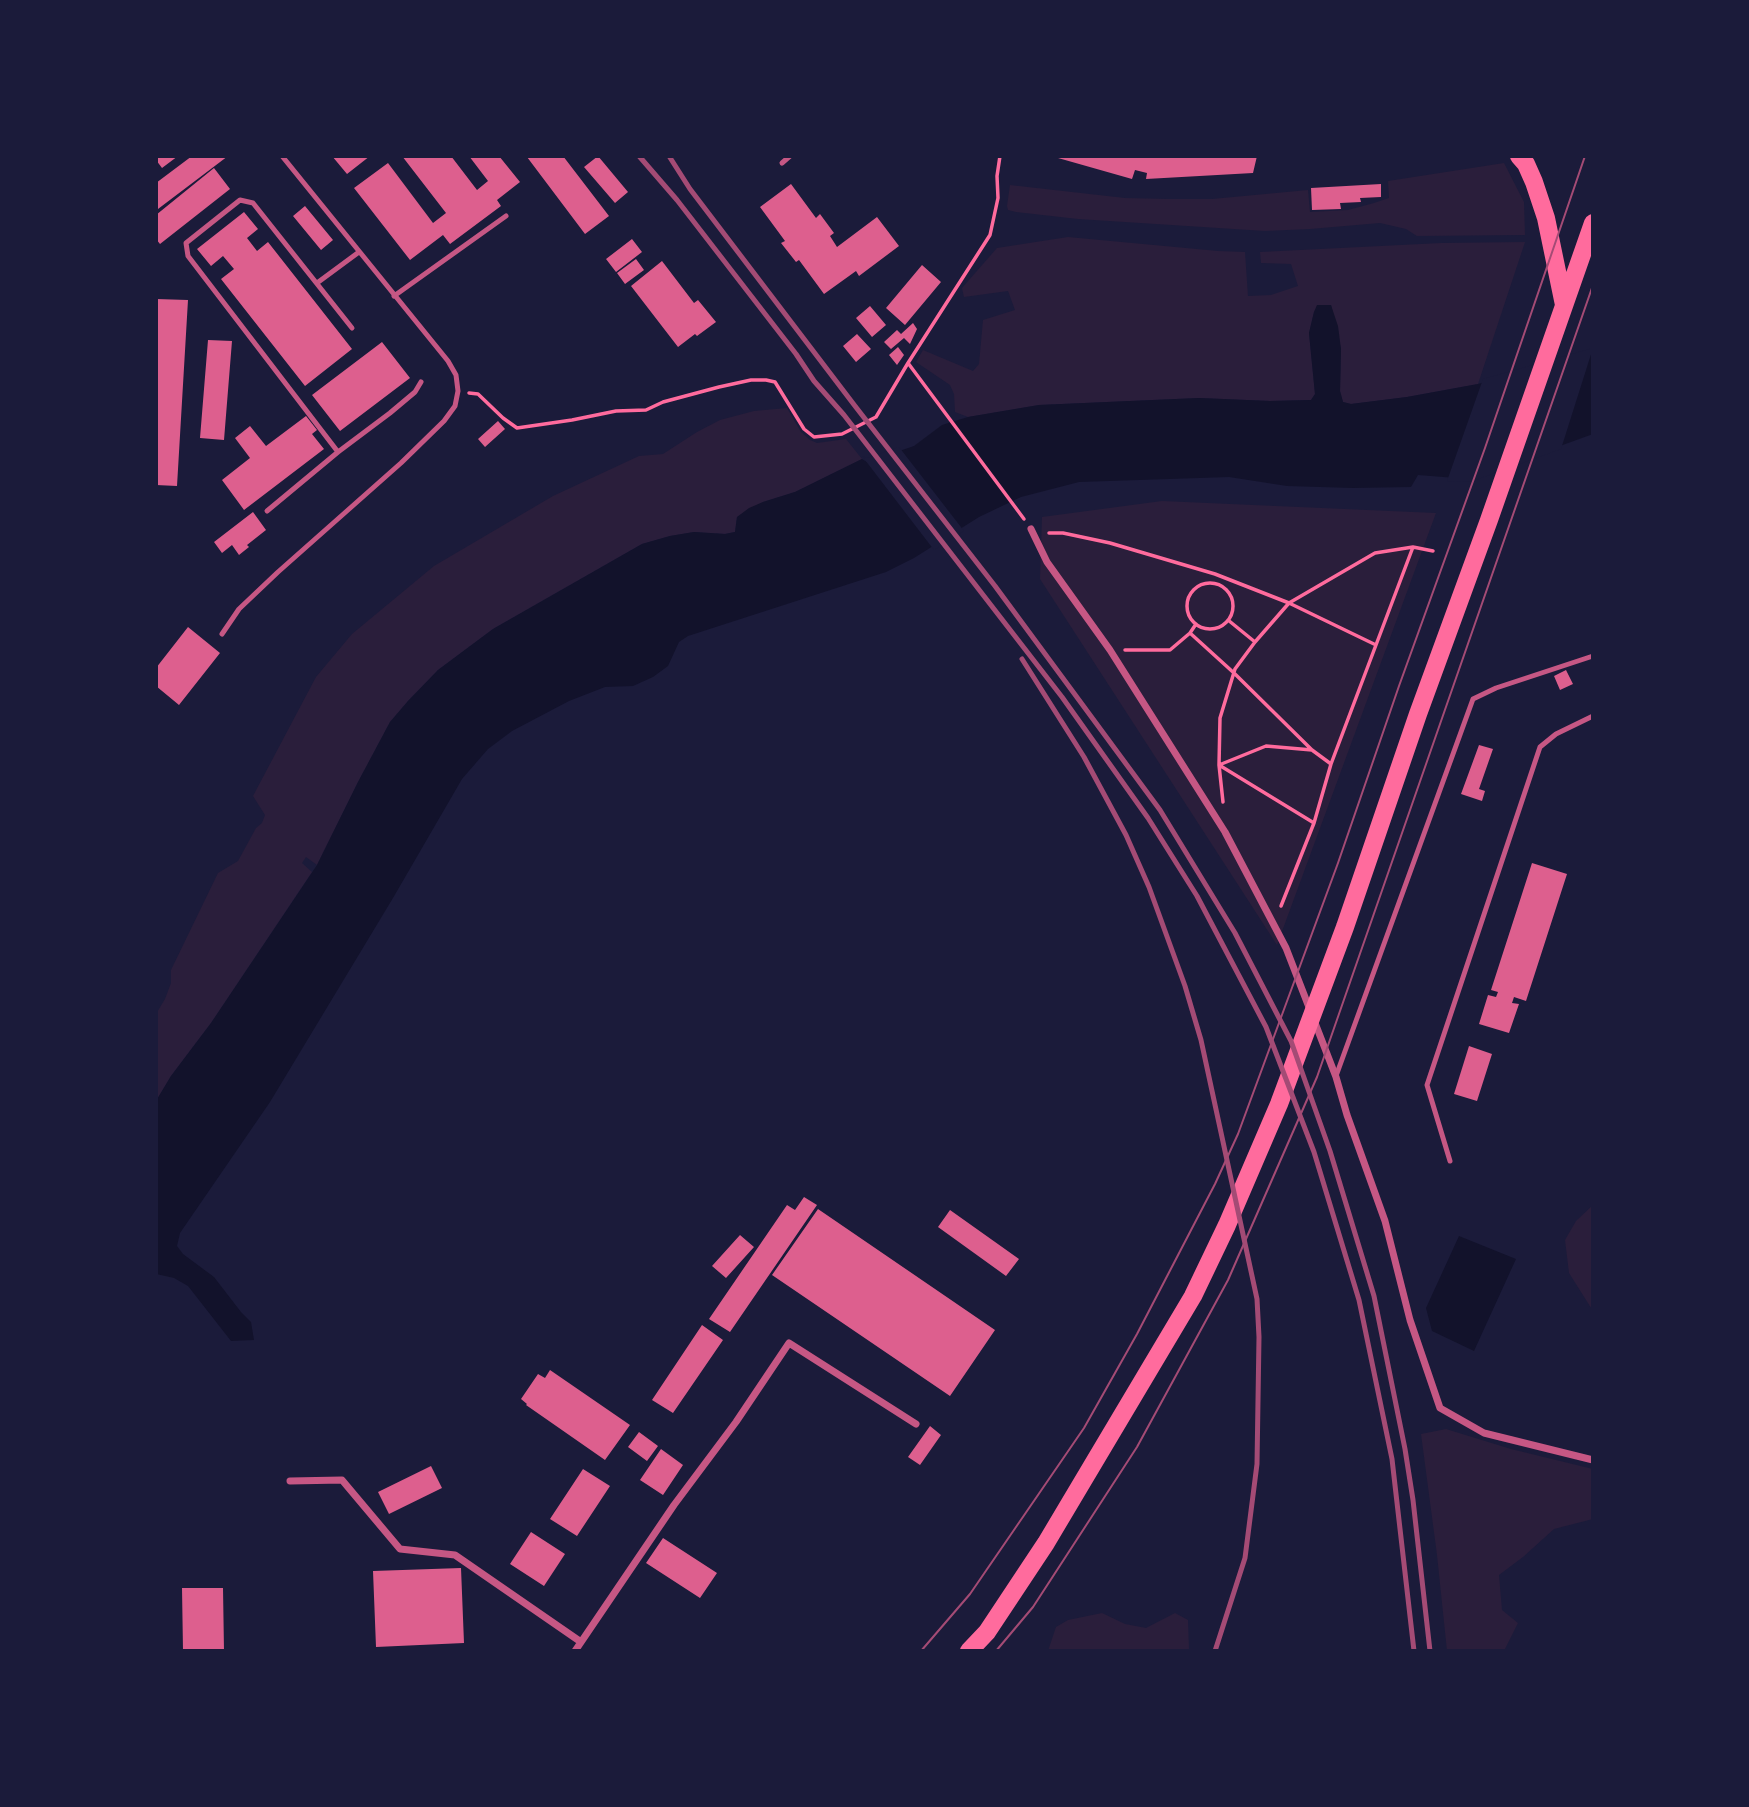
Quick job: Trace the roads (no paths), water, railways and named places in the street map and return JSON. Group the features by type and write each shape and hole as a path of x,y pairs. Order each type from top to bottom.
{"main road":[{"path":"1519,156 1535,182 1546,218 1564,306"},
{"path":"969,1651 987,1632 1066,1510 1193,1296 1227,1225 1279,1104 1345,927 1593,223"}],"street":[{"path":"1032,531 1047,562 1110,650 1226,832 1286,948 1336,1077 1385,1220 1410,1320 1440,1408 1485,1433 1593,1460"},
{"path":"575,1651 789,1343 916,1423"},
{"path":"290,1481 342,1480 400,1549 455,1555 581,1642"}],"lane":[{"path":"222,634 239,610 278,572 401,463 444,421 455,406 458,391 456,375 448,361 282,156"},
{"path":"782,163 790,156"},
{"path":"338,452 188,257 186,243 240,200 253,203 352,328"},
{"path":"394,296 506,216"},
{"path":"317,284 359,252"},
{"path":"267,511 390,413 415,392 421,382"},
{"path":"1336,1077 1473,699 1496,688 1593,656"},
{"path":"1450,1161 1427,1085 1540,747 1556,734 1593,716"}],"tram line":[{"path":"921,1651 970,1594 1084,1428 1137,1334 1238,1134 1338,863 1585,156"},
{"path":"996,1651 1033,1607 1137,1447 1228,1280 1317,1077 1593,285"}],"railway":[{"path":"639,156 677,200 814,381 844,415 1062,697 1148,818 1197,896 1266,1027 1314,1152 1359,1300 1392,1459 1414,1651"},
{"path":"669,156 690,189 995,586 1160,810 1235,933 1291,1041 1330,1151 1374,1296 1405,1449 1430,1651"},
{"path":"1022,659 1084,757 1126,835 1149,887 1185,986 1201,1040 1257,1299 1257,1464 1245,1558 1215,1651"}]}
